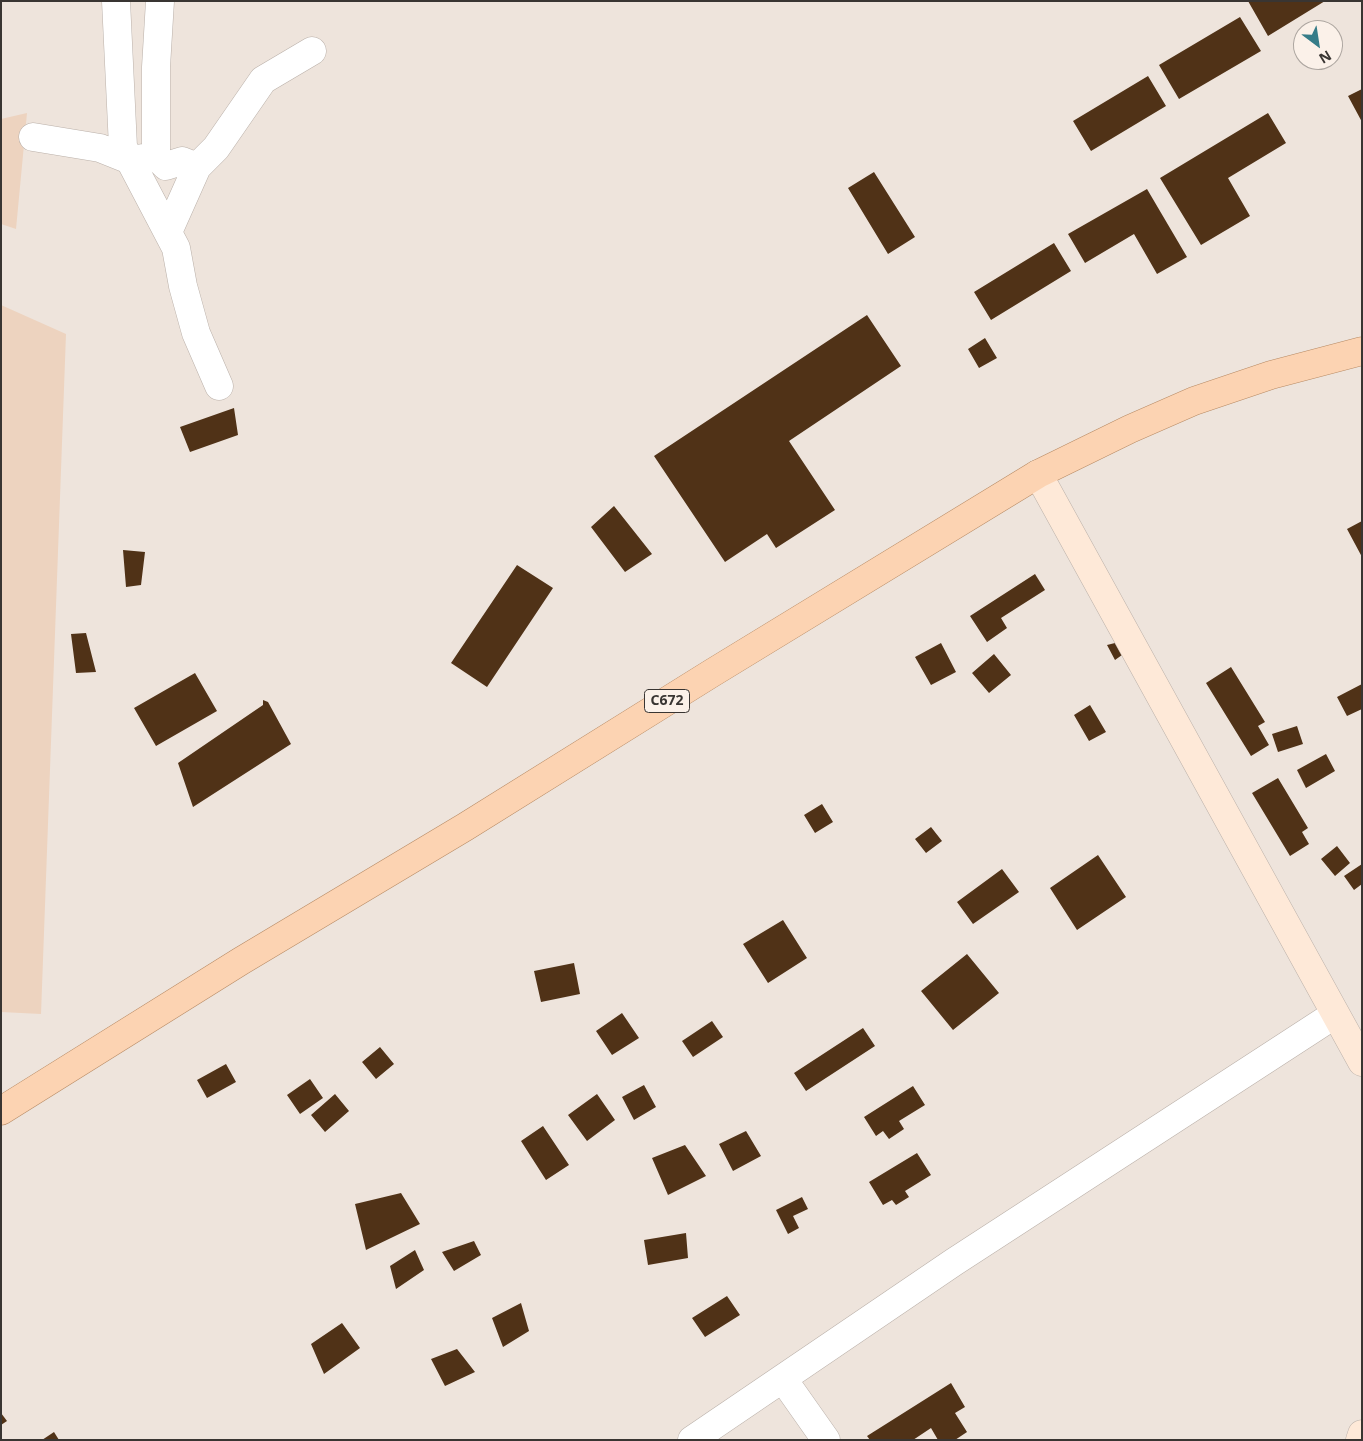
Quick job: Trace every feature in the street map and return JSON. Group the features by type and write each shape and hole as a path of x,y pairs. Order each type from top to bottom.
{"main road":[{"name":"C672","path":"1,1111 241,961 465,827 712,673 1038,474 1130,429 1194,401 1271,375 1362,351"},
{"path":"1038,474 1334,1015 1362,1062"},
{"path":"1360,1440 1362,1434"}],"street":[{"path":"116,1 123,148 143,158"},
{"path":"160,1 156,67 143,158 168,232 176,248 183,286 196,333 219,386"},
{"path":"168,232 197,167 216,148 263,80 312,51"},
{"path":"33,137 100,148 143,158 166,166 182,161 197,167"},
{"path":"692,1440 954,1262 1334,1015"},
{"path":"782,1379 826,1440"}],"shaded area":[{"path":"27,113 16,229 1,224 1,119"},
{"path":"1,305 66,334 41,1014 1,1012"}],"building":[{"path":"1248,1 1325,1 1293,20 1268,36"},
{"path":"1240,17 1261,51 1179,99 1159,65"},
{"path":"1148,76 1166,106 1091,151 1073,121"},
{"path":"1362,89 1362,122 1348,96"},
{"path":"1268,113 1286,143 1228,178 1250,216 1201,245 1160,178"},
{"path":"874,172 915,237 888,254 848,188"},
{"path":"1147,189 1187,257 1157,274 1134,234 1085,263 1068,234"},
{"path":"1054,243 1071,271 991,320 974,292"},
{"path":"867,315 901,366 789,441 835,510 776,548 767,534 725,562 654,456"},
{"path":"985,338 997,358 979,368 968,349"},
{"path":"234,408 238,435 190,452 180,427"},
{"path":"614,506 652,554 625,572 591,527"},
{"path":"1362,521 1362,557 1347,529"},
{"path":"123,550 145,552 141,585 126,587"},
{"path":"517,565 553,588 487,687 451,663"},
{"path":"1035,574 1045,590 1001,618 1007,628 987,642 970,616"},
{"path":"86,633 96,672 76,673 71,634"},
{"path":"941,643 956,672 931,685 915,657"},
{"path":"1115,643 1122,655 1115,660 1107,645"},
{"path":"994,654 1011,675 989,693 972,673"},
{"path":"1231,667 1265,722 1258,726 1269,745 1251,756 1206,683"},
{"path":"195,673 217,711 156,746 134,708"},
{"path":"1362,684 1362,709 1347,716 1337,697"},
{"path":"263,700 268,702 291,744 193,807 178,763 263,705"},
{"path":"1090,705 1106,732 1089,741 1074,715"},
{"path":"1297,726 1303,744 1278,752 1272,734"},
{"path":"1326,754 1335,771 1306,788 1297,770"},
{"path":"1278,778 1308,828 1302,832 1309,844 1290,856 1252,793"},
{"path":"822,804 833,822 815,833 804,815"},
{"path":"931,827 942,841 926,853 915,839"},
{"path":"1337,846 1350,863 1335,876 1321,859"},
{"path":"1098,855 1126,897 1077,930 1050,888"},
{"path":"1362,864 1362,884 1354,890 1344,876"},
{"path":"1002,869 1019,892 973,924 957,902"},
{"path":"783,920 807,958 768,983 743,944"},
{"path":"967,954 999,993 953,1030 921,991"},
{"path":"574,963 580,994 541,1002 534,971"},
{"path":"622,1013 639,1038 612,1055 596,1031"},
{"path":"712,1021 723,1037 693,1057 682,1041"},
{"path":"863,1028 875,1046 806,1091 794,1073"},
{"path":"380,1047 394,1064 376,1079 362,1062"},
{"path":"226,1064 236,1082 207,1098 197,1080"},
{"path":"310,1079 323,1098 300,1114 287,1095"},
{"path":"644,1085 656,1107 634,1120 622,1097"},
{"path":"913,1086 925,1105 899,1121 904,1129 889,1139 883,1131 876,1136 864,1117"},
{"path":"335,1094 349,1111 325,1132 311,1115"},
{"path":"597,1094 615,1120 587,1141 568,1115"},
{"path":"543,1126 569,1165 546,1180 521,1141"},
{"path":"746,1131 761,1156 733,1171 719,1144"},
{"path":"685,1145 706,1176 668,1195 652,1158"},
{"path":"917,1153 931,1175 905,1191 909,1197 896,1205 892,1200 883,1205 869,1182"},
{"path":"401,1193 420,1224 366,1250 355,1204"},
{"path":"802,1197 808,1209 793,1216 799,1228 788,1234 776,1210"},
{"path":"686,1233 688,1258 648,1265 644,1240"},
{"path":"474,1241 481,1255 454,1271 442,1252"},
{"path":"415,1250 424,1270 396,1289 390,1266"},
{"path":"727,1296 740,1315 705,1337 692,1318"},
{"path":"521,1303 529,1331 503,1347 492,1318"},
{"path":"342,1323 360,1348 324,1374 311,1344"},
{"path":"457,1349 475,1372 445,1386 431,1359"},
{"path":"951,1383 965,1407 955,1413 967,1432 955,1440 938,1440 931,1428 913,1440 870,1440 867,1436"},
{"path":"1,1413 7,1421 1,1425"},
{"path":"54,1432 59,1440 42,1440"}]}
